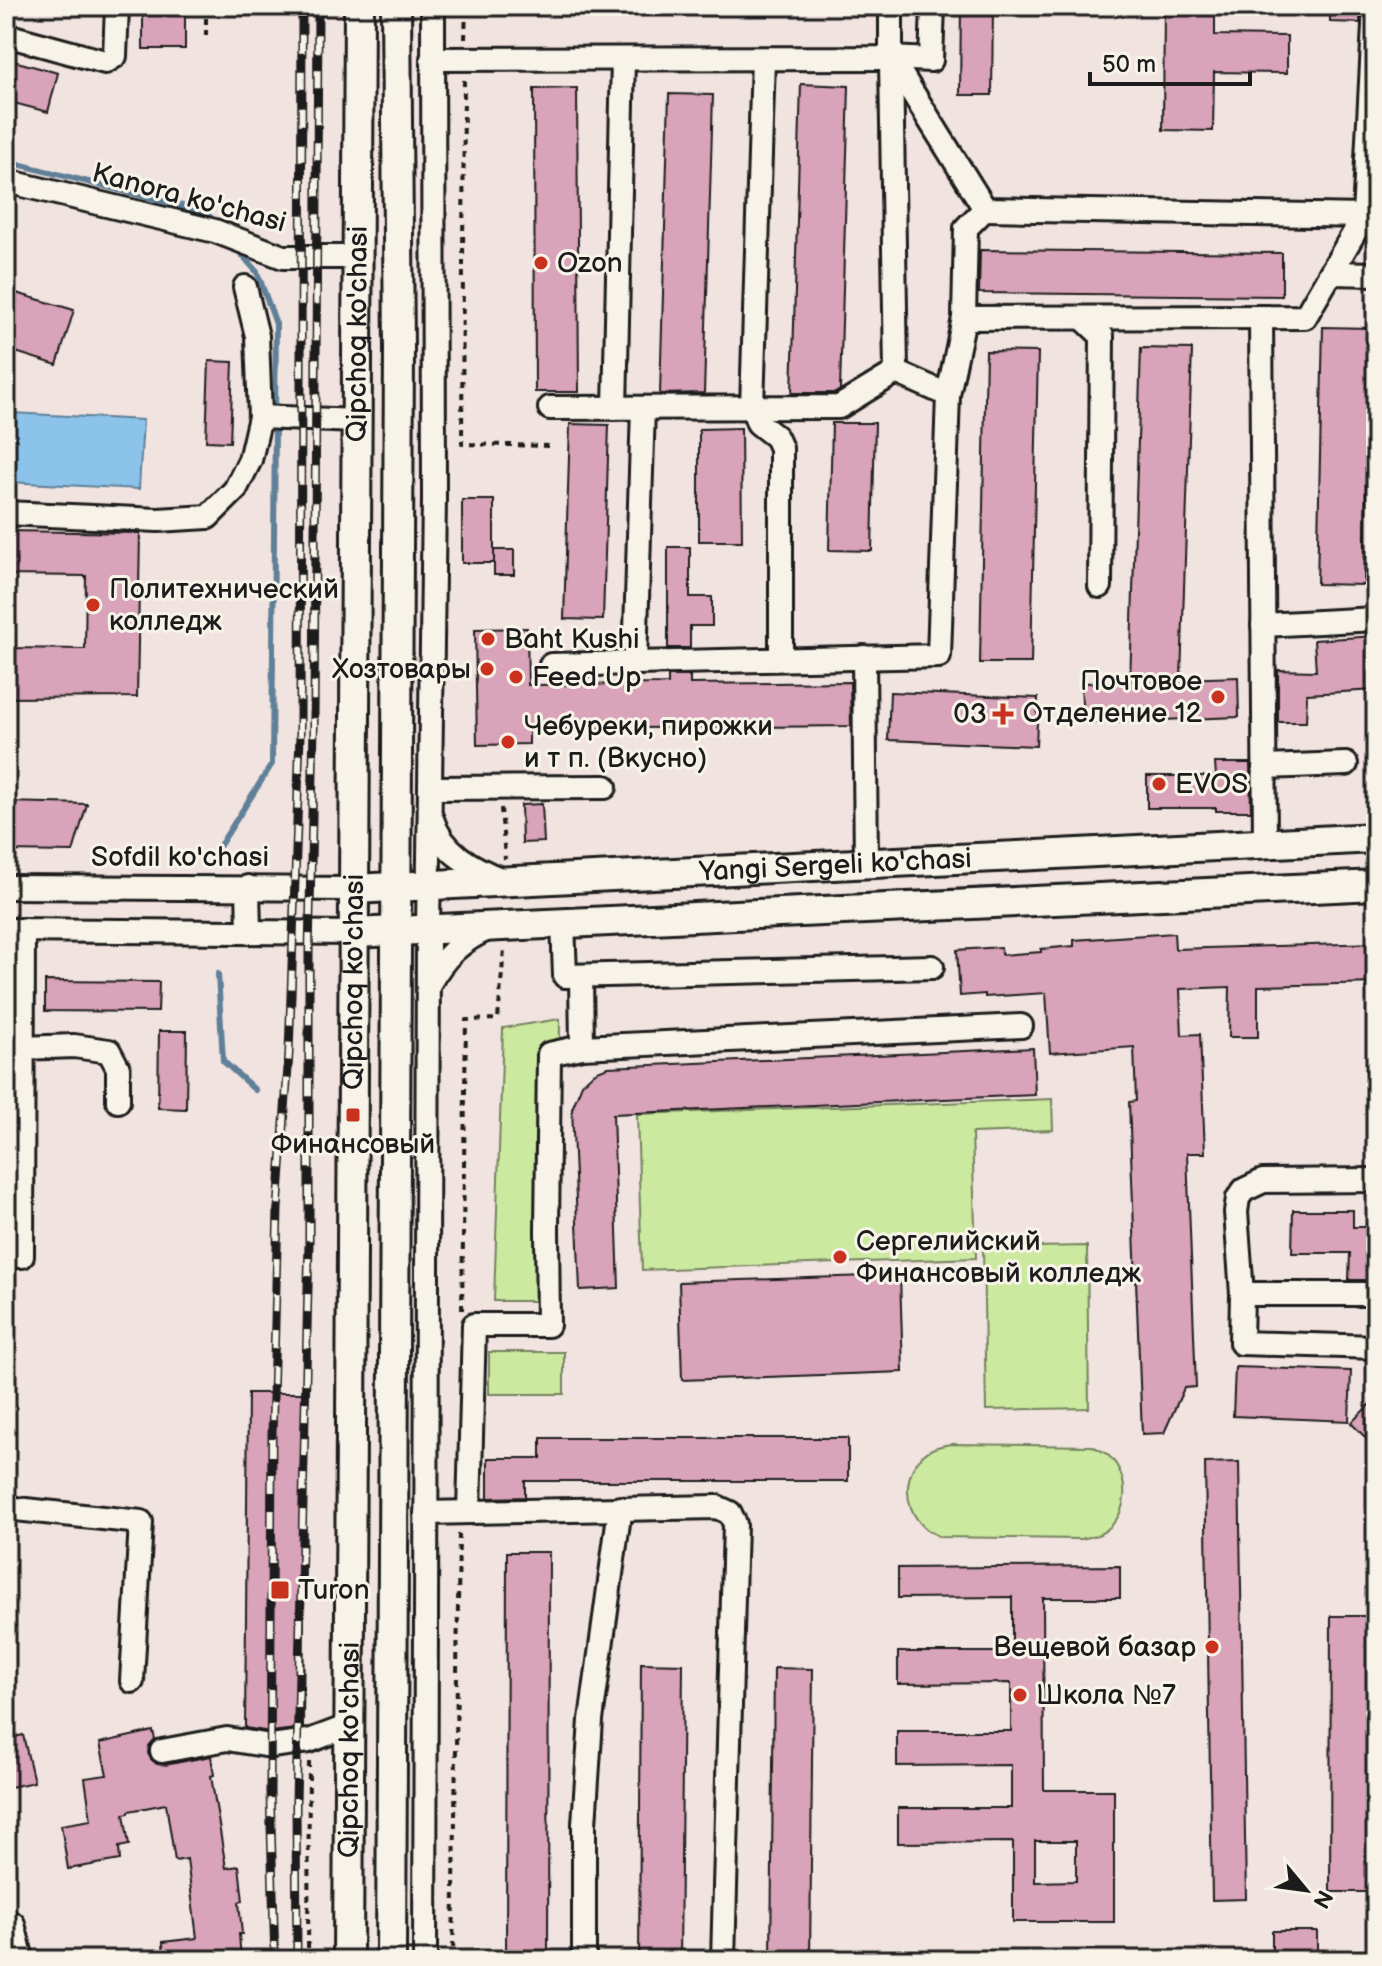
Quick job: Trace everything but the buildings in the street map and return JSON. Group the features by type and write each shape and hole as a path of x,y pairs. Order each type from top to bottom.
{"main road":[{"name":"Qipchoq ko'chasi","path":"348,1960 359,6"},
{"name":"Qipchoq ko'chasi","path":"391,1960 399,349 396,6"},
{"path":"357,349 399,349"},
{"name":"Yangi Sergeli ko'chasi","path":"354,889 429,885 505,871 866,863 1376,838"},
{"name":"Yangi Sergeli ko'chasi","path":"354,933 1376,885"},
{"path":"354,889 396,930"},
{"path":"351,1443 394,1442"}],"street":[{"path":"6,35 105,62 115,56 117,6"},
{"path":"425,1960 428,929 434,499 433,6"},
{"path":"891,6 896,372"},
{"path":"432,59 931,60 933,6"},
{"path":"964,318 1305,317 1364,216 1375,6"},
{"path":"891,58 985,209"},
{"path":"615,408 623,59"},
{"path":"763,59 752,407 758,423 776,437 781,448 781,659"},
{"name":"Kanora ko'chasi","path":"6,181 225,235 283,257 357,257"},
{"path":"551,665 939,656 948,395 964,318 966,228 985,209 1364,216"},
{"path":"1331,273 1376,274"},
{"path":"6,513 158,520 208,517 235,490 250,460 260,417 257,336 245,287"},
{"path":"1261,317 1265,843"},
{"path":"1083,318 1102,336 1100,586"},
{"path":"896,372 948,395"},
{"path":"550,408 839,407 896,372"},
{"path":"635,663 643,408"},
{"path":"260,417 356,421"},
{"path":"1263,625 1376,619"},
{"path":"864,657 866,863"},
{"path":"1265,767 1346,764"},
{"path":"430,788 605,787"},
{"path":"430,814 435,829 449,849 480,871 505,871"},
{"name":"Sofdil ko'chasi","path":"6,887 354,889"},
{"path":"248,887 249,932"},
{"path":"563,922 565,976 932,967"},
{"path":"428,985 448,954 461,943 475,934 505,925"},
{"path":"6,1256 22,1256 22,1048 14,1007 15,930 354,933"},
{"path":"581,976 582,1047"},
{"path":"469,1511 474,1325 548,1325 549,1054 582,1047 1021,1026"},
{"path":"22,1048 74,1046 109,1051 118,1068 118,1101"},
{"path":"1376,1180 1263,1181 1244,1190 1238,1198 1236,1212 1242,1294 1241,1343 1376,1347"},
{"path":"1242,1294 1376,1294"},
{"path":"426,1513 717,1507 730,1513 735,1524 723,1960"},
{"path":"6,1508 141,1522 132,1681"},
{"path":"584,1960 584,1824 591,1720 620,1508"},
{"path":"162,1751 227,1739 271,1746 309,1741 349,1726"},
{"path":"13,1924 22,1960"}],"path":[{"path":"206,6 206,36"},
{"path":"466,6 462,444 551,446"},
{"path":"500,787 505,871"},
{"name":"Qipchoq ko'chasi","path":"308,1960 309,1741"}],"green space":[{"path":"560,1019 557,1301 494,1301 503,1028"},
{"path":"1052,1099 1053,1130 972,1133 976,1258 642,1270 637,1114"},
{"path":"1087,1246 1089,1408 986,1410 983,1248"},
{"path":"489,1352 564,1352 564,1394 489,1394"},
{"path":"951,1444 1092,1446 1109,1456 1121,1475 1124,1486 1122,1509 1110,1527 1098,1535 1081,1539 940,1537 916,1518 908,1497 908,1485 910,1474 922,1456 934,1448"}],"water":[{"path":"12,413 143,420 139,489 8,482"}],"waterway":[{"path":"6,161 206,212 215,223"},
{"path":"235,247 257,272 276,324 275,412"},
{"path":"217,850 272,764 275,423"},
{"path":"218,974 223,1061 255,1090"}],"railway":[{"path":"275,1960 270,1792 272,1435 278,1209 289,1053 300,735 302,6"},
{"path":"297,1960 296,1803 309,1243 318,6"}],"place":[{"name":"Ozon","path":"541,263"},
{"name":"Политехнический колледж","path":"93,605"},
{"name":"Baht Kushi","path":"488,639"},
{"name":"Хозтовары","path":"487,669"},
{"name":"Feed Up","path":"516,677"},
{"name":"Почтовое Отделение 12","path":"1218,697"},
{"name":"03","path":"1003,714"},
{"name":"Чебуреки, пирожки и т п. (Вкусно)","path":"508,742"},
{"name":"EVOS","path":"1159,784"},
{"name":"Финансовый","path":"353,1115"},
{"name":"Сергелийский Финансовый колледж","path":"840,1257"},
{"name":"Turon","path":"280,1590"},
{"name":"Вещевой базар","path":"1212,1647"},
{"name":"Школа №7","path":"1020,1695"}]}
